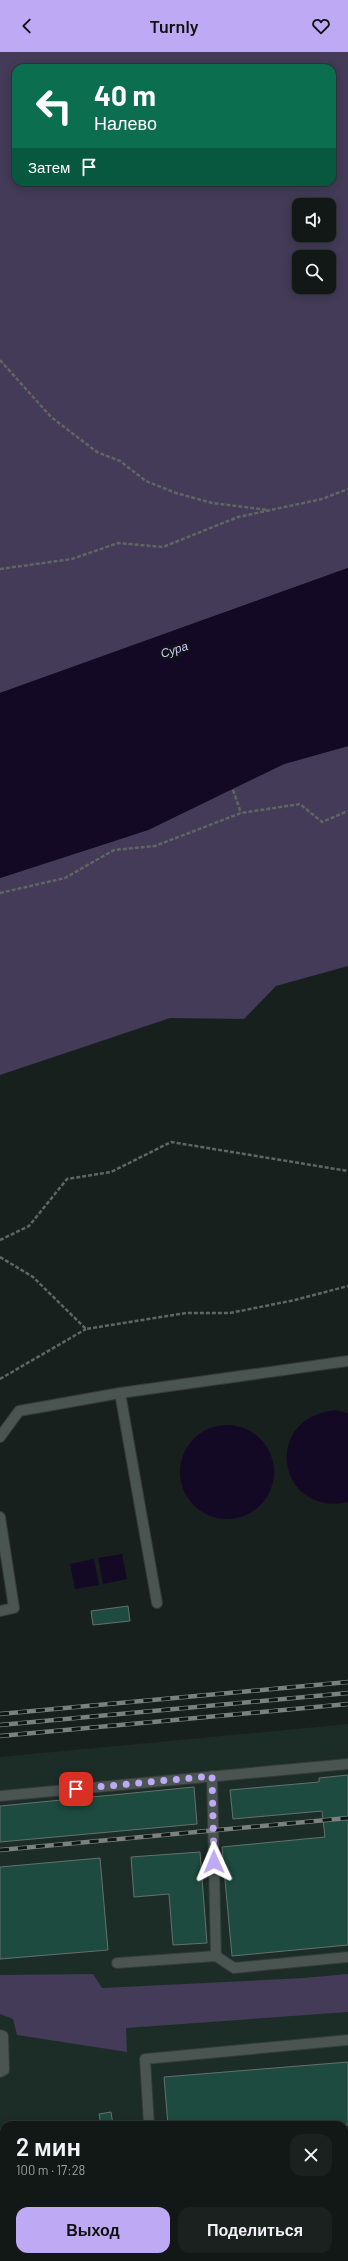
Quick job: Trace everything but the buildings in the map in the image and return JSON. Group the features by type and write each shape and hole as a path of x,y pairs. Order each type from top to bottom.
{"lane":[{"path":"0,1437 19,1411 120,1392 348,1361"},
{"path":"120,1392 157,1603"},
{"path":"0,1517 14,1608 0,1611"},
{"path":"0,1796 348,1764"},
{"path":"212,1776 216,1956"},
{"path":"117,1963 216,1956 234,1968 348,1957"},
{"path":"0,2035 3,2036 4,2070 0,2072"},
{"path":"150,2121 145,2059 348,2040"}],"path":[{"path":"0,360 51,417 97,452 120,462 146,481 176,492 212,502 270,511"},
{"path":"0,569 72,559 118,543 163,547 238,517 322,499 348,489"},
{"path":"233,790 241,813"},
{"path":"0,893 65,878 114,850 155,846 241,813 300,804 322,822 348,811"},
{"path":"0,1240 29,1226 67,1179 111,1172 171,1142 348,1171"},
{"path":"0,1257 33,1277 86,1329"},
{"path":"0,1379 86,1329 186,1313 230,1313 295,1300 348,1286"}],"shaded area":[{"path":"0,52 348,52 348,568 0,693"},
{"path":"348,746 348,966 276,986 244,1019 170,1018 0,1075 0,878 148,830 284,764"},
{"path":"348,1724 348,2121 0,2121 0,1757"},
{"path":"93,1974 102,1988 304,1978 348,1974 348,2012 126,2028 127,2052 17,2035 13,2019 0,2014 0,1975"}],"water":[{"name":"Сура","path":"348,568 348,746 284,764 148,830 0,878 0,693"},
{"path":"336,1410 348,1413 348,1502 325,1503 306,1496 294,1482 287,1465 288,1447 296,1430 312,1417"},
{"path":"227,1425 245,1429 260,1439 270,1454 274,1472 270,1490 260,1505 245,1515 227,1519 209,1515 194,1505 184,1490 180,1472 184,1454 194,1439 209,1429"},
{"path":"122,1554 127,1579 103,1584 98,1558"},
{"path":"94,1559 99,1585 75,1589 70,1564"}],"railway":[{"path":"0,1714 348,1682"},
{"path":"0,1725 348,1693"},
{"path":"0,1736 348,1704"},
{"path":"0,1850 348,1818"}],"route":[{"path":"76,1789 212,1776 214,1862"}]}
